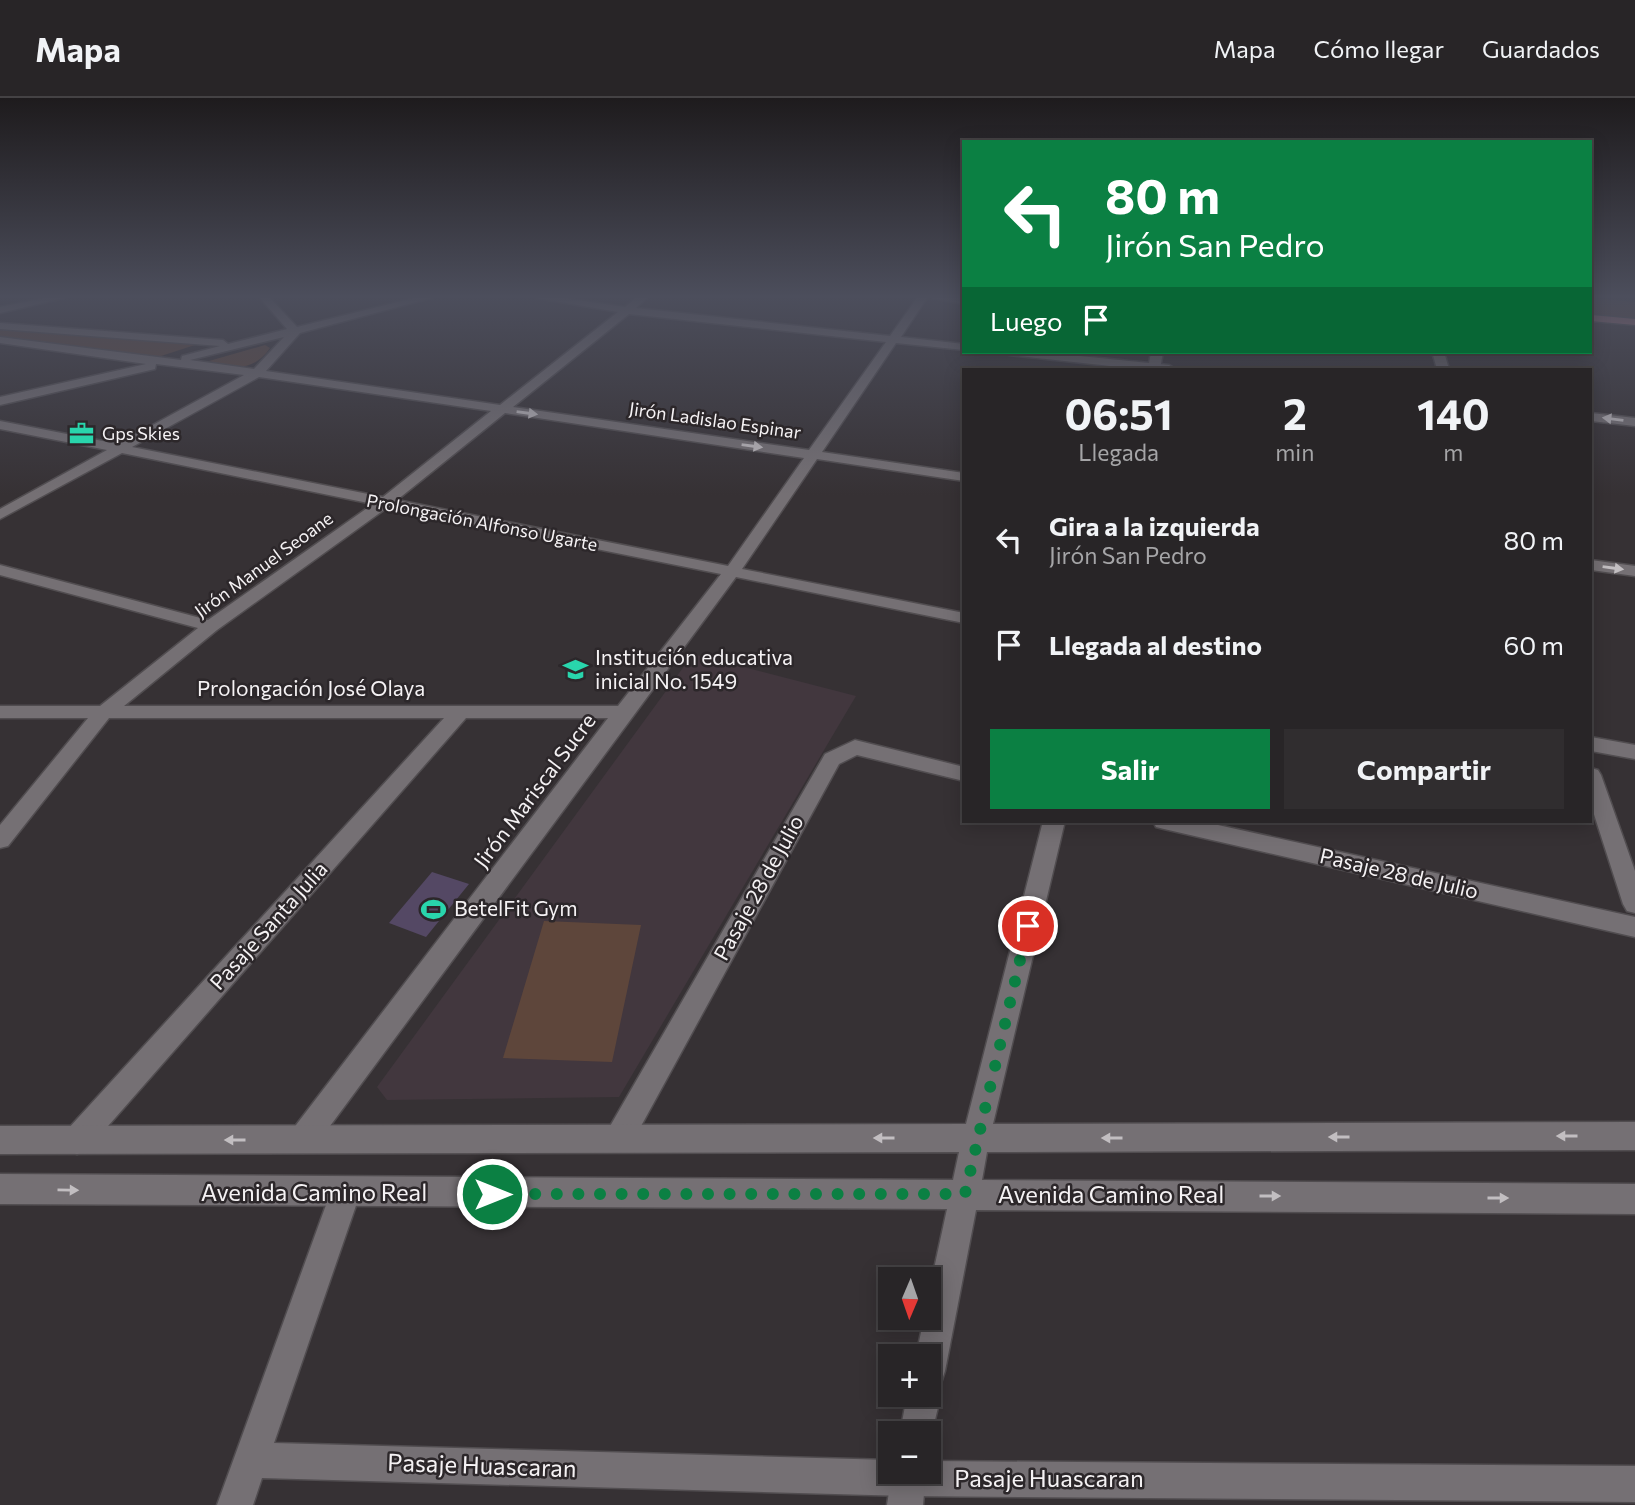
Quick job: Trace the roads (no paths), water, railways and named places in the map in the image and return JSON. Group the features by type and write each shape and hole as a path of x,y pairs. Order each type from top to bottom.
{"street":[{"path":"0,401 162,364"},
{"name":"Jirón Ladislao Espinar","path":"182,364 962,477"},
{"path":"0,515 257,373 266,364"},
{"name":"Jirón Manuel Seoane","path":"0,840 104,712 211,626 383,503 557,364"},
{"name":"Jirón Mariscal Sucre","path":"303,1139 732,571 877,364"},
{"path":"1115,364 1154,368"},
{"path":"1592,417 1635,422"},
{"name":"Prolongación Alfonso Ugarte","path":"0,425 962,618"},
{"path":"1592,565 1635,571"},
{"path":"0,570 211,626"},
{"name":"Prolongación José Olaya","path":"0,712 623,712"},
{"name":"Pasaje Santa Julia","path":"76,1140 461,712"},
{"path":"1592,744 1635,752"},
{"name":"Pasaje 28 de Julio","path":"620,1138 832,758 855,747 962,774"},
{"path":"1592,778 1635,904"},
{"path":"934,1344 976,1138 1054,823"},
{"name":"Pasaje 28 de Julio","path":"1173,823 1635,927"},
{"path":"0,1140 1635,1136"},
{"name":"Avenida Camino Real","path":"0,1189 345,1194 965,1194 1635,1199"},
{"path":"236,1505 345,1194"},
{"name":"Pasaje Huascaran","path":"253,1460 907,1485 1635,1484"}],"place":[{"name":"Gps Skies","path":"82,434"},
{"name":"Institución educativa inicial No. 1549","path":"575,670"},
{"name":"BetelFit Gym","path":"434,909"}]}
